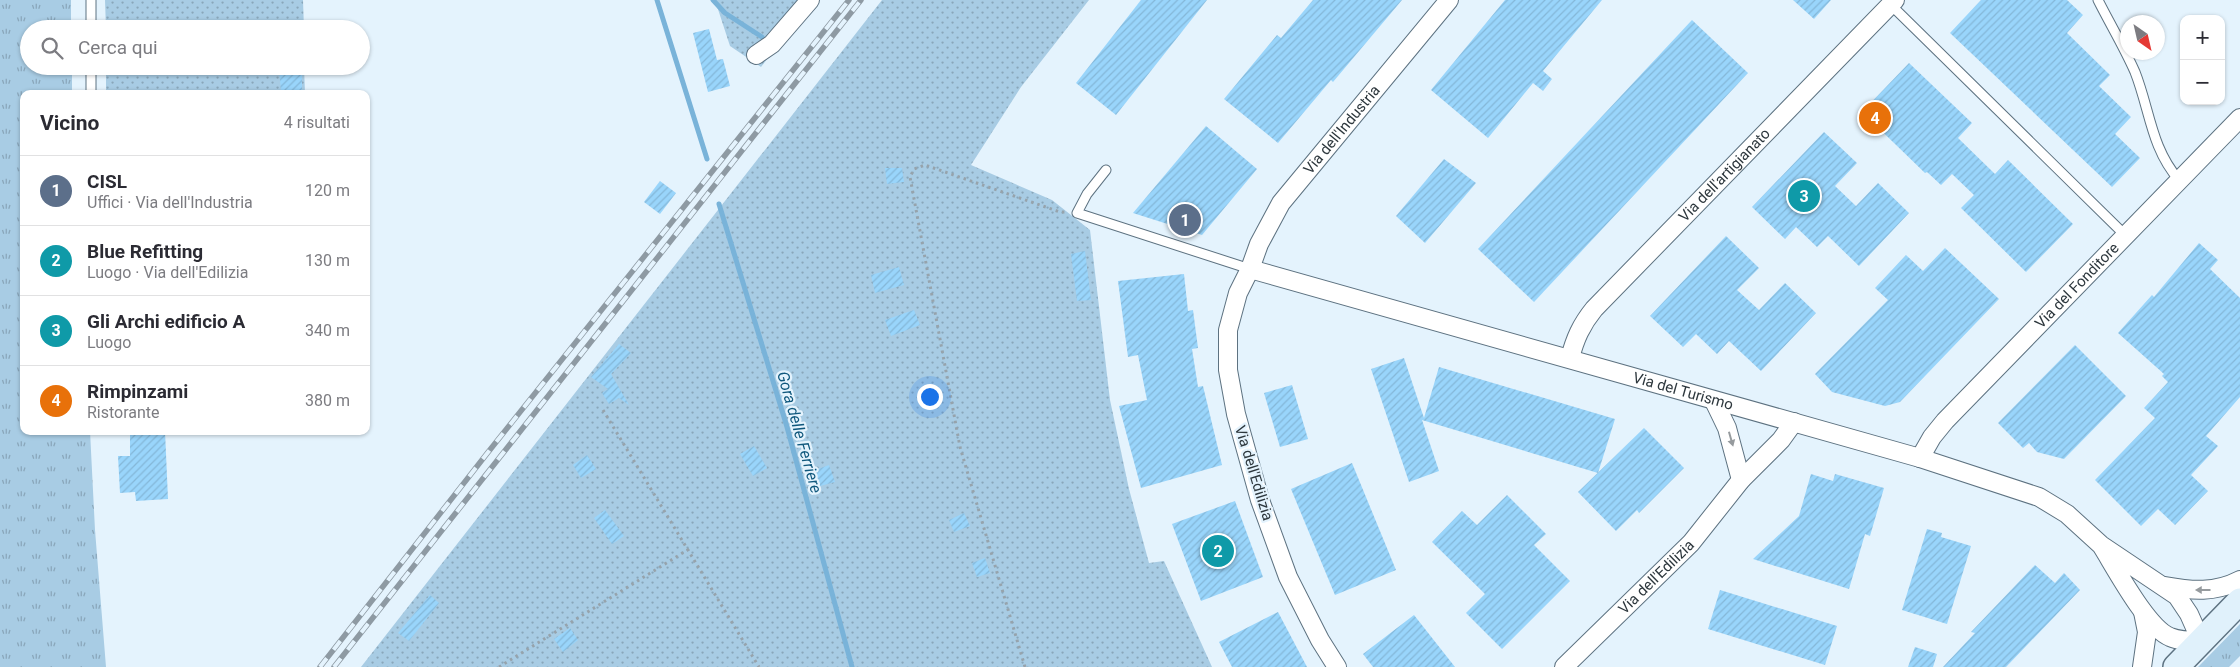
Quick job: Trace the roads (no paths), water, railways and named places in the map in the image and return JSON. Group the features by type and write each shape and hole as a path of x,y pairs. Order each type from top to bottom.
{"main road":[{"path":"2176,667 2240,601"}],"street":[{"path":"756,55 772,44 810,0"},
{"name":"Via dell'Industria","path":"1250,269 1259,244 1281,203 1449,0"},
{"name":"Via dell'artigianato","path":"1570,358 1575,337 1582,324 1594,309 1893,2"},
{"name":"Via del Fonditore","path":"1920,458 1932,437 1945,421 2240,118"},
{"name":"Via del Turismo","path":"1250,269 1920,458 2039,497 2068,514 2101,545 2165,586 2177,596 2183,604 2200,641"},
{"name":"Via dell'Edilizia","path":"1250,269 1238,294 1228,330 1228,370 1236,414 1260,500 1288,577 1320,640 1337,667"},
{"path":"1714,401 1728,428 1741,480"},
{"name":"Via dell'Edilizia","path":"1564,667 1691,543 1741,480 1781,440 1794,422"},
{"name":"Via del Turismo","path":"2101,545 2142,610 2160,631 2169,637 2200,641"},
{"name":"Via del Turismo","path":"2165,586 2186,590 2214,590 2240,580"},
{"name":"Via del Turismo","path":"2142,610 2147,632 2142,667"}],"lane":[{"path":"91,0 91,20"},
{"path":"2098,0 2135,72 2159,149 2167,166 2179,180"},
{"path":"1893,2 2126,235"},
{"path":"91,75 91,90"},
{"path":"1106,170 1087,194 1077,213 1250,269"}],"waterway":[{"name":"Gora delle Ferriere","path":"657,0 707,159"},
{"path":"713,0 725,13 762,37"},
{"name":"Gora delle Ferriere","path":"719,204 787,427 852,667"}],"railway":[{"path":"320,667 489,451 849,0"},
{"path":"334,667 861,0"}],"place":[{"name":"Rimpinzami","path":"1875,118"},
{"name":"Gli Archi edificio A","path":"1804,196"},
{"name":"CISL","path":"1185,220"},
{"name":"Blue Refitting","path":"1218,551"}]}
